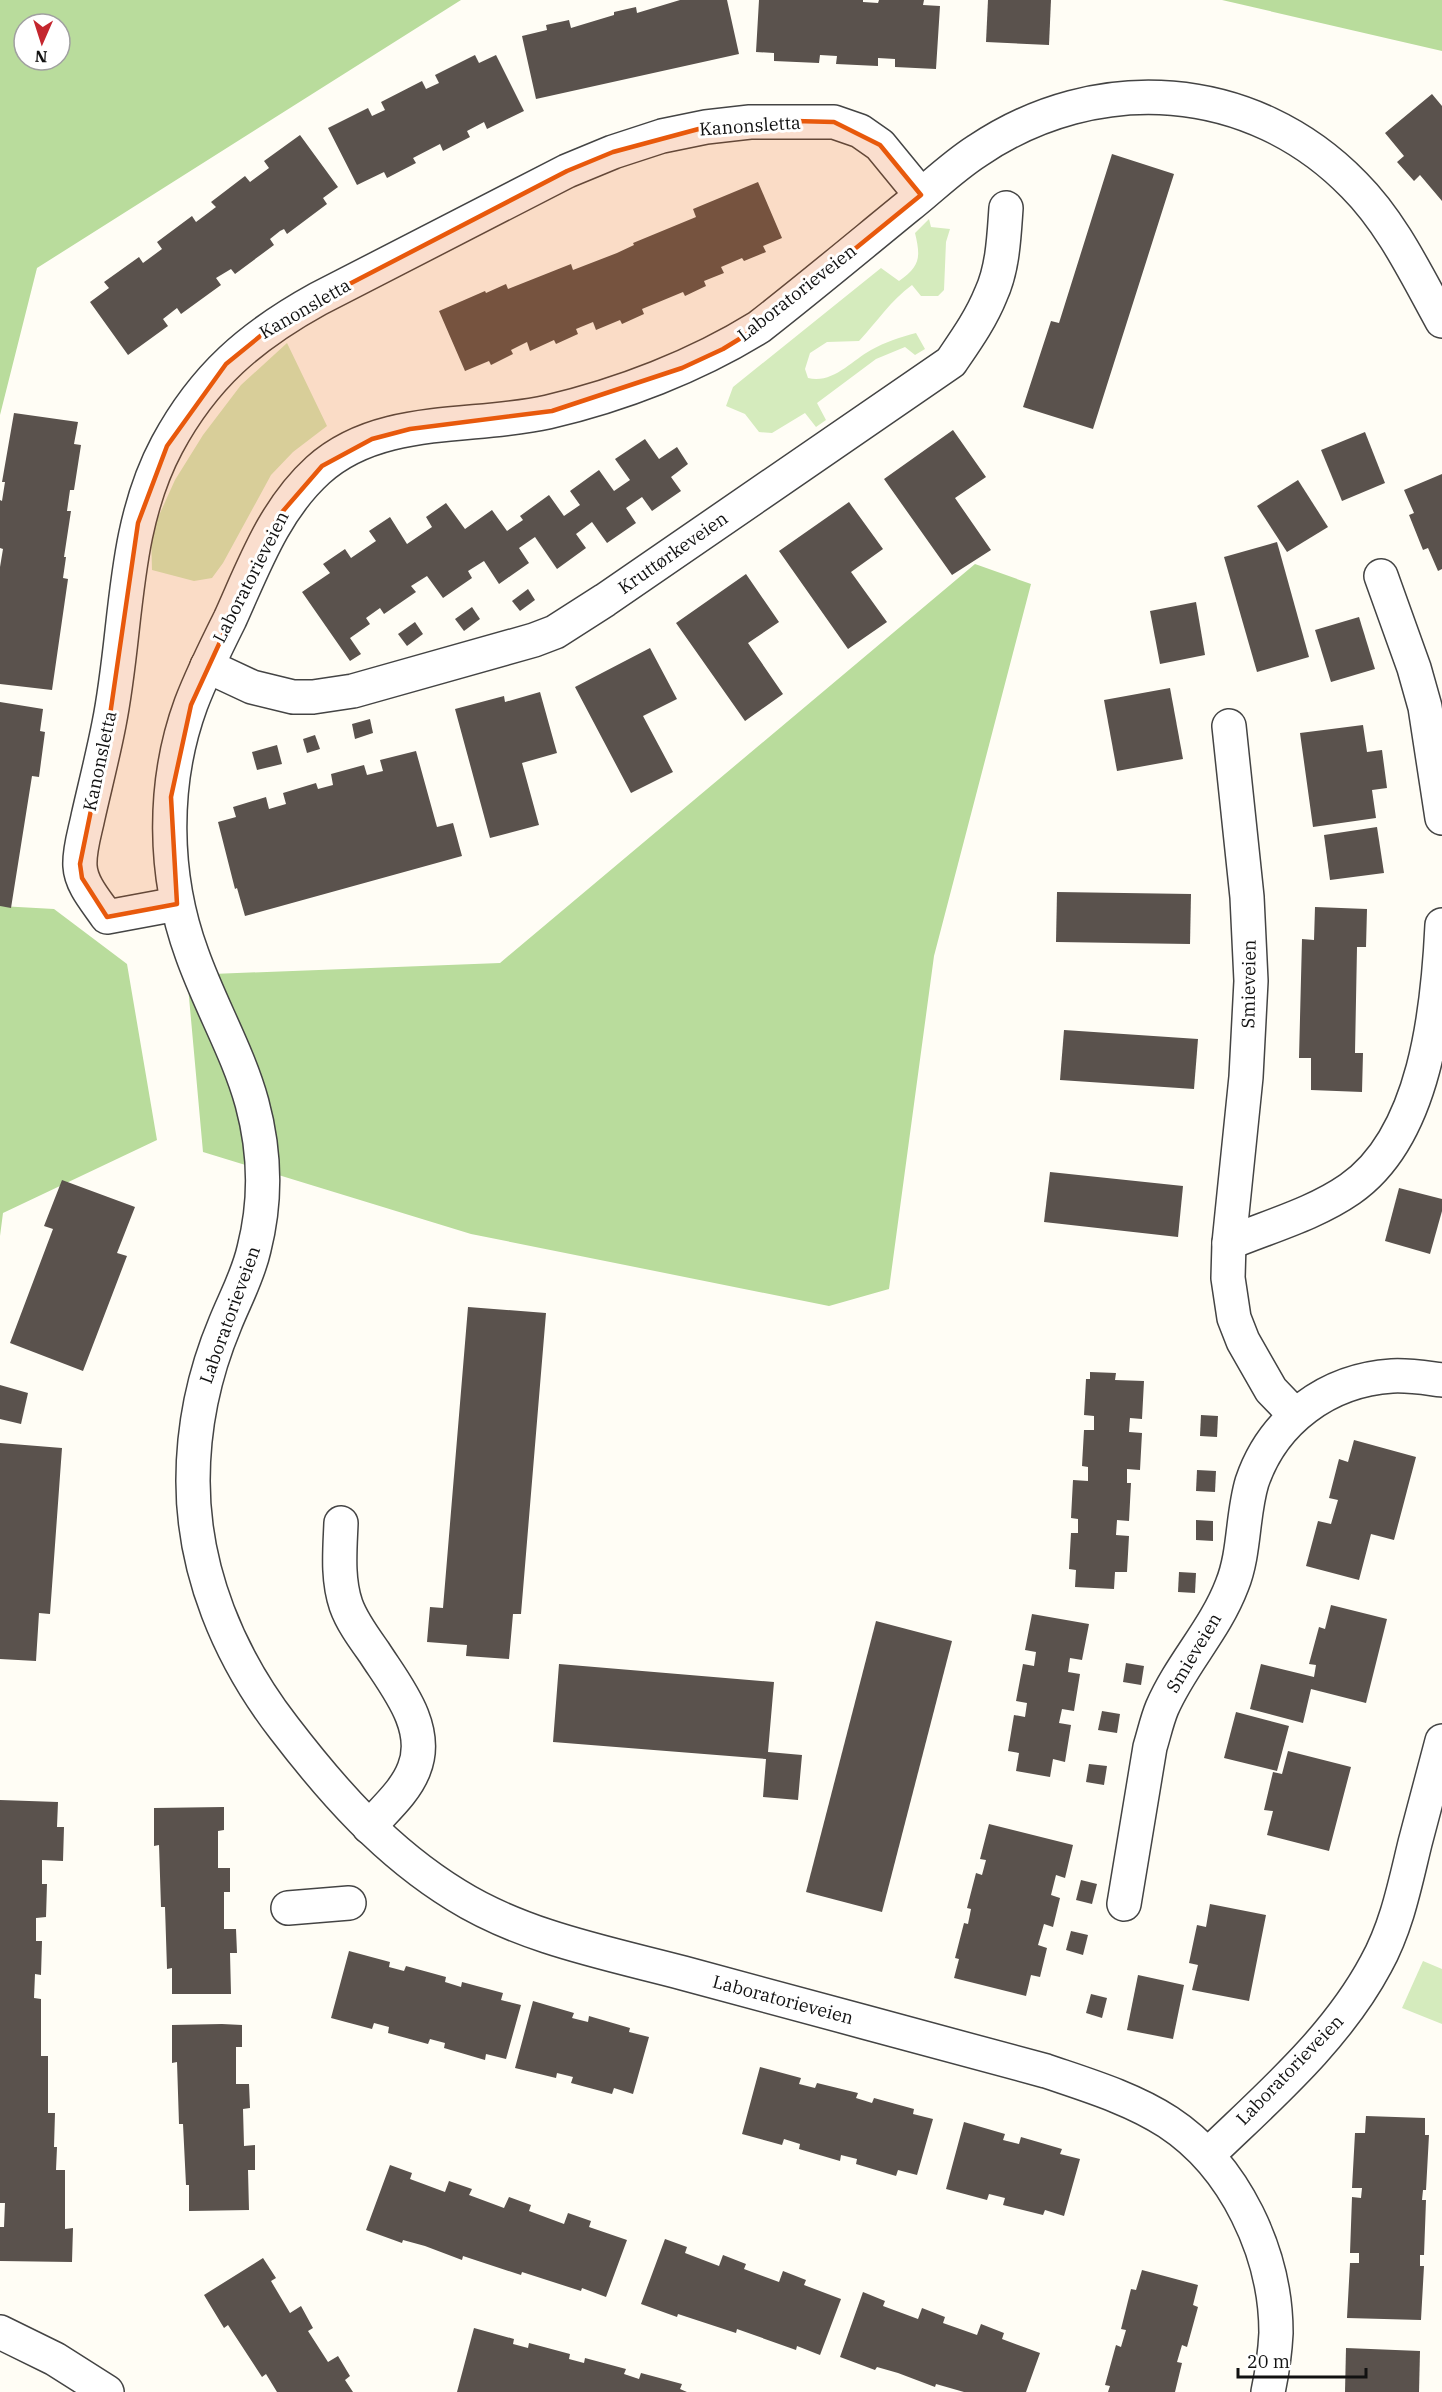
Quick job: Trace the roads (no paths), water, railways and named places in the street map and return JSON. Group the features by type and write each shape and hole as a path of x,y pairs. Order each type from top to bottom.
{"street":[{"name":"Laboratorieveien","path":"1268,2392 1276,2332 1272,2298 1258,2241 1238,2197 1208,2155 1168,2122 1110,2093 1046,2071 595,1950 513,1924 474,1906 404,1860 328,1783 272,1712 246,1673 224,1629 201,1559 195,1522 194,1446 200,1400 223,1329 247,1275 255,1248 260,1222 262,1164 252,1104 241,1070 190,948 177,904 171,837 171,797 174,765 191,705 207,666 277,518 322,466 372,439 410,429 515,418 552,411 682,368 723,349 759,327 977,151 1017,128 1059,111 1100,100 1136,97 1171,98 1230,108 1278,127 1314,150 1353,184 1392,234 1442,321"},
{"name":"Kanonsletta","path":"177,904 107,917 82,878 80,864 82,842 109,722 130,556 138,524 151,482 167,446 204,389 226,364 280,320 318,299 567,171 613,152 662,136 706,127 750,122 834,122 860,131 880,145 921,195"},
{"name":"Kruttørkeveien","path":"207,666 252,687 293,697 313,697 352,691 534,640 555,632 951,362 981,317 992,292 1002,254 1006,208"},
{"path":"1381,576 1414,668 1425,707 1442,818"},
{"name":"Smieveien","path":"1229,726 1248,907 1251,981 1245,1088 1229,1243 1228,1278 1234,1318 1244,1341 1267,1383 1295,1415"},
{"path":"1229,1243 1332,1201 1353,1188 1383,1156 1406,1117 1423,1070 1429,1042 1442,925"},
{"name":"Smieveien","path":"1124,1904 1150,1747 1162,1708 1220,1611 1233,1583 1252,1483 1271,1443 1295,1415 1327,1393 1351,1383 1394,1376 1442,1380"},
{"path":"341,1523 342,1590 346,1607 359,1631 406,1701 416,1728 418,1752 414,1769 403,1787 369,1827"},
{"name":"Laboratorieveien","path":"1208,2155 1335,2027 1357,1997 1377,1963 1390,1935 1431,1823 1442,1741"},
{"path":"288,1908 349,1903"},
{"path":"0,2332 55,2359 107,2392"}]}
